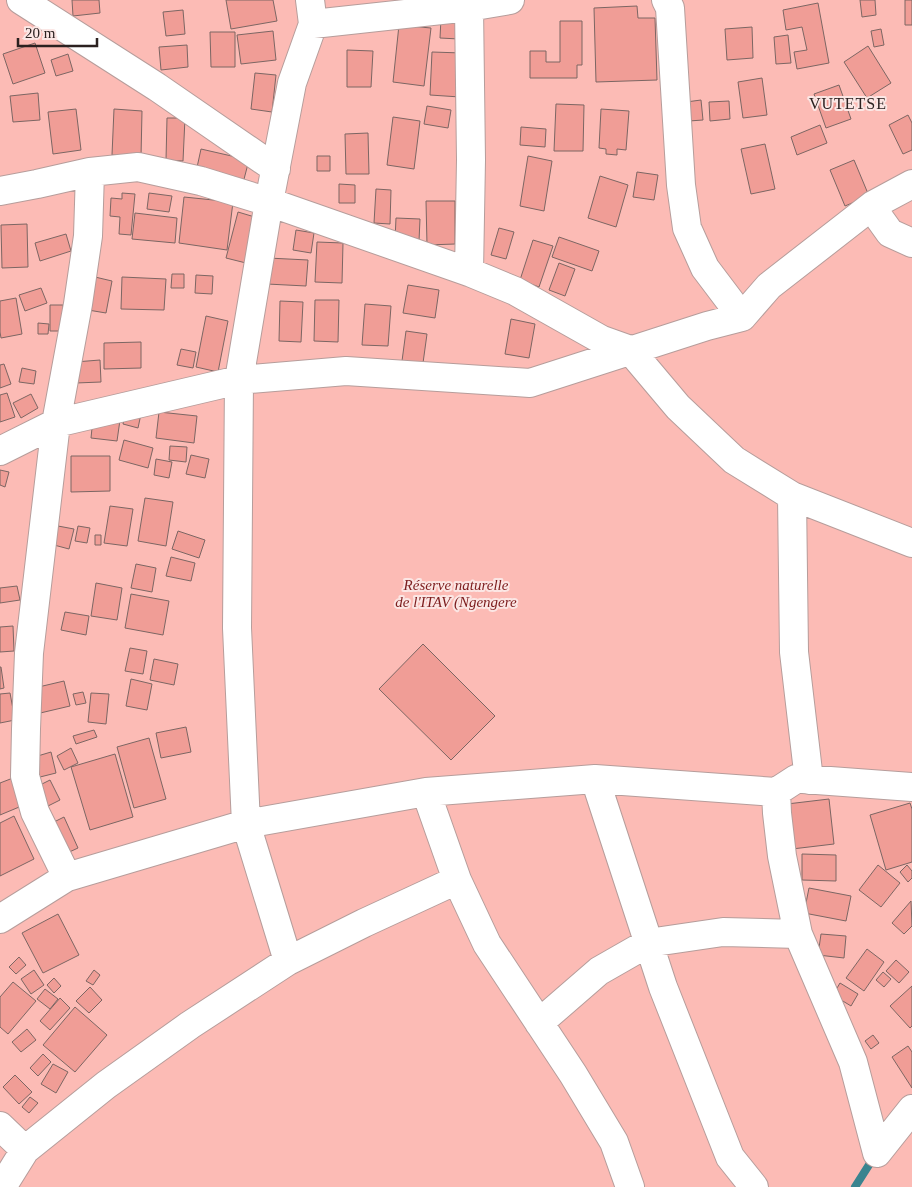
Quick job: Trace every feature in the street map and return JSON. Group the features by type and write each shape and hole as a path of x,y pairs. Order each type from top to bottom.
{"street":[{"path":"21,0 157,87 276,168"},
{"path":"288,961 246,824 237,628 239,380 269,202 292,83 311,12 469,7 510,0"},
{"path":"666,0 670,8 681,185 688,228 705,268 742,317"},
{"path":"469,7 471,160 469,272"},
{"path":"0,191 90,172 138,167 201,181 269,202 469,272 515,292 602,340 630,350 678,407 734,460 792,496 912,543"},
{"path":"67,877 35,812 25,776 29,654 56,423 78,304 88,236 90,172"},
{"path":"0,451 56,423 239,380 346,371 530,383 707,326 742,317 769,286 873,205 912,184"},
{"path":"873,205 880,220 890,233 912,243"},
{"path":"792,496 794,652 809,780"},
{"path":"0,919 67,877 246,824 426,792 595,779 776,792 796,780 912,787"},
{"path":"595,779 663,988 730,1157 754,1187"},
{"path":"426,792 457,880 487,944 573,1074 614,1142 630,1187"},
{"path":"776,792 782,856 798,934 853,1062 876,1153 912,1109"},
{"path":"2,1187 25,1150 106,1086 190,1024 288,961 457,880"},
{"path":"539,1023 599,972 648,943 723,932 798,934"},
{"path":"0,1126 25,1150"}],"green space":[{"name":"Réserve naturelle de l'ITAV (Ngengere","path":"0,0 912,0 912,1187 0,1187"}],"building":[{"path":"72,0 99,0 100,13 73,16"},
{"path":"226,0 273,0 277,21 231,29"},
{"path":"860,0 875,0 876,15 862,17"},
{"path":"905,0 912,0 912,25 905,25"},
{"path":"818,3 829,63 797,69 794,52 807,50 802,27 786,30 783,10"},
{"path":"637,6 638,18 655,18 657,80 596,82 594,8"},
{"path":"183,10 185,34 166,36 163,12"},
{"path":"441,18 461,20 459,39 440,38"},
{"path":"560,21 582,21 582,65 577,65 577,78 530,78 530,51 546,51 546,62 560,62"},
{"path":"399,25 431,28 424,86 393,82"},
{"path":"752,27 753,58 727,60 725,29"},
{"path":"881,29 884,45 874,47 871,31"},
{"path":"273,31 276,60 241,64 237,35"},
{"path":"210,32 235,32 235,67 211,67"},
{"path":"788,35 791,63 776,64 774,37"},
{"path":"35,43 45,73 13,84 3,54"},
{"path":"187,45 188,67 161,70 159,47"},
{"path":"868,46 891,83 867,98 844,62"},
{"path":"347,50 373,51 371,87 347,87"},
{"path":"432,52 462,53 460,97 430,95"},
{"path":"68,54 73,71 56,76 51,60"},
{"path":"255,73 276,75 272,112 251,109"},
{"path":"762,78 767,115 743,118 738,82"},
{"path":"839,85 851,119 826,128 814,94"},
{"path":"38,93 40,120 13,122 10,96"},
{"path":"701,100 703,120 689,121 686,102"},
{"path":"729,101 730,119 710,121 709,102"},
{"path":"556,104 584,105 583,151 554,151"},
{"path":"427,106 451,110 448,128 424,124"},
{"path":"76,109 81,150 53,154 48,112"},
{"path":"114,109 142,111 141,157 112,155"},
{"path":"601,109 629,111 626,150 617,149 617,155 606,154 606,149 599,148"},
{"path":"908,115 912,123 912,150 903,154 889,125"},
{"path":"393,117 420,121 414,169 387,165"},
{"path":"167,118 185,118 183,161 166,160"},
{"path":"820,125 827,143 797,155 791,137"},
{"path":"521,127 546,129 545,147 520,145"},
{"path":"368,133 369,174 346,174 345,134"},
{"path":"765,144 775,189 751,194 741,149"},
{"path":"201,149 249,160 243,183 196,172"},
{"path":"317,156 330,156 330,171 317,171"},
{"path":"528,156 552,161 544,211 520,206"},
{"path":"854,160 869,196 845,206 830,170"},
{"path":"637,172 658,175 654,200 633,197"},
{"path":"600,176 628,185 616,227 588,218"},
{"path":"339,184 355,185 355,203 339,203"},
{"path":"376,189 391,190 390,224 374,223"},
{"path":"122,193 135,194 131,235 119,234 120,217 110,216 111,198 122,199"},
{"path":"149,193 172,196 169,212 147,209"},
{"path":"184,197 233,202 227,250 179,243"},
{"path":"426,201 455,201 455,244 427,245"},
{"path":"238,212 258,218 246,263 226,258"},
{"path":"135,213 177,218 175,243 132,239"},
{"path":"396,218 420,219 419,241 395,240"},
{"path":"27,224 28,267 2,268 1,225"},
{"path":"499,228 514,232 506,259 491,255"},
{"path":"296,230 314,233 311,253 293,250"},
{"path":"66,234 71,251 40,261 35,243"},
{"path":"559,237 599,251 592,271 552,257"},
{"path":"533,240 553,246 539,287 520,280"},
{"path":"317,242 343,243 342,283 315,282"},
{"path":"268,258 308,260 306,286 267,284"},
{"path":"559,263 575,269 565,296 549,290"},
{"path":"172,274 184,274 184,288 171,288"},
{"path":"196,275 213,276 212,294 195,293"},
{"path":"95,277 112,281 106,313 88,310"},
{"path":"122,277 166,279 164,310 121,309"},
{"path":"408,285 439,290 435,318 403,313"},
{"path":"41,288 47,303 25,311 19,295"},
{"path":"16,298 22,334 1,338 0,301"},
{"path":"315,300 339,300 338,342 314,341"},
{"path":"280,301 303,302 301,342 279,341"},
{"path":"365,304 391,306 388,346 362,345"},
{"path":"50,305 63,305 64,331 50,331"},
{"path":"206,316 228,321 218,372 196,367"},
{"path":"511,319 535,324 529,358 505,354"},
{"path":"38,323 49,324 48,334 38,334"},
{"path":"406,331 427,334 423,363 402,361"},
{"path":"141,342 141,368 104,369 104,343"},
{"path":"181,349 196,352 193,368 177,365"},
{"path":"100,360 101,382 76,383 75,362"},
{"path":"4,364 11,384 0,388 0,365"},
{"path":"22,368 36,371 34,384 19,382"},
{"path":"7,393 15,417 0,422 0,395"},
{"path":"31,394 38,408 21,418 13,403"},
{"path":"126,410 141,414 138,428 123,424"},
{"path":"159,412 197,416 194,443 156,438"},
{"path":"93,418 120,420 117,441 91,438"},
{"path":"124,440 153,448 148,468 119,460"},
{"path":"170,446 187,447 186,462 169,460"},
{"path":"191,455 209,459 205,478 186,474"},
{"path":"71,456 110,456 110,491 71,492"},
{"path":"156,459 172,462 169,478 154,475"},
{"path":"0,470 9,472 5,487 0,485"},
{"path":"145,498 173,502 166,546 138,541"},
{"path":"110,506 133,509 127,546 104,543"},
{"path":"58,526 74,529 69,549 54,545"},
{"path":"78,526 90,528 87,543 75,541"},
{"path":"178,531 205,540 199,558 172,549"},
{"path":"95,535 101,535 101,545 95,545"},
{"path":"171,557 195,563 191,581 166,576"},
{"path":"136,564 156,568 152,592 131,588"},
{"path":"96,583 122,588 117,620 91,616"},
{"path":"17,586 20,600 0,603 0,588"},
{"path":"131,594 169,601 163,635 125,628"},
{"path":"65,612 89,616 86,635 61,630"},
{"path":"13,626 14,651 0,652 0,627"},
{"path":"423,644 495,716 451,760 379,689"},
{"path":"130,648 147,651 143,674 125,671"},
{"path":"154,659 178,664 174,685 150,680"},
{"path":"0,667 4,688 0,689"},
{"path":"131,679 152,684 147,710 126,706"},
{"path":"64,681 70,706 36,714 30,689"},
{"path":"83,692 86,703 76,705 73,694"},
{"path":"10,693 15,720 0,723 0,694"},
{"path":"91,693 109,694 106,724 88,722"},
{"path":"186,727 191,752 161,758 156,733"},
{"path":"94,730 97,737 76,744 73,736"},
{"path":"149,738 166,799 134,808 117,747"},
{"path":"71,748 78,763 64,770 57,756"},
{"path":"51,752 56,773 36,778 31,758"},
{"path":"115,754 133,817 90,830 71,767"},
{"path":"13,778 24,805 0,815 0,783"},
{"path":"50,780 60,800 44,808 34,788"},
{"path":"829,799 834,844 792,849 787,804"},
{"path":"910,803 912,809 912,862 886,870 870,815"},
{"path":"14,816 34,859 0,876 0,823"},
{"path":"64,817 78,848 65,854 52,823"},
{"path":"802,854 836,855 836,881 802,880"},
{"path":"878,865 900,883 881,907 859,890"},
{"path":"907,865 912,871 912,878 908,882 900,872"},
{"path":"809,888 851,896 846,921 804,913"},
{"path":"911,901 912,926 904,934 892,923"},
{"path":"58,914 79,955 43,973 22,933"},
{"path":"821,934 846,936 844,958 818,955"},
{"path":"867,949 884,962 864,991 846,978"},
{"path":"19,957 26,965 16,974 9,967"},
{"path":"896,960 909,972 899,983 886,971"},
{"path":"34,970 44,985 31,994 21,979"},
{"path":"94,970 100,975 93,985 86,981"},
{"path":"883,972 891,979 884,987 876,980"},
{"path":"54,978 61,986 54,993 47,985"},
{"path":"13,982 36,1001 8,1034 0,1027 0,997"},
{"path":"840,983 858,994 851,1006 833,995"},
{"path":"912,986 912,1026 910,1028 890,1006"},
{"path":"90,987 102,1000 89,1013 76,1001"},
{"path":"45,989 58,999 50,1009 37,999"},
{"path":"60,998 70,1008 50,1030 40,1021"},
{"path":"75,1007 107,1035 75,1072 43,1045"},
{"path":"27,1029 36,1040 21,1052 12,1042"},
{"path":"873,1035 879,1043 871,1049 865,1041"},
{"path":"908,1046 912,1052 912,1088 892,1057"},
{"path":"43,1054 51,1062 38,1076 30,1068"},
{"path":"53,1064 68,1072 56,1093 41,1084"},
{"path":"15,1075 32,1092 19,1104 3,1087"},
{"path":"30,1097 38,1103 29,1113 22,1107"}],"waterway":[{"path":"855,1187 874,1157"}],"district":[{"name":"VUTETSE","path":"848,103"}]}
